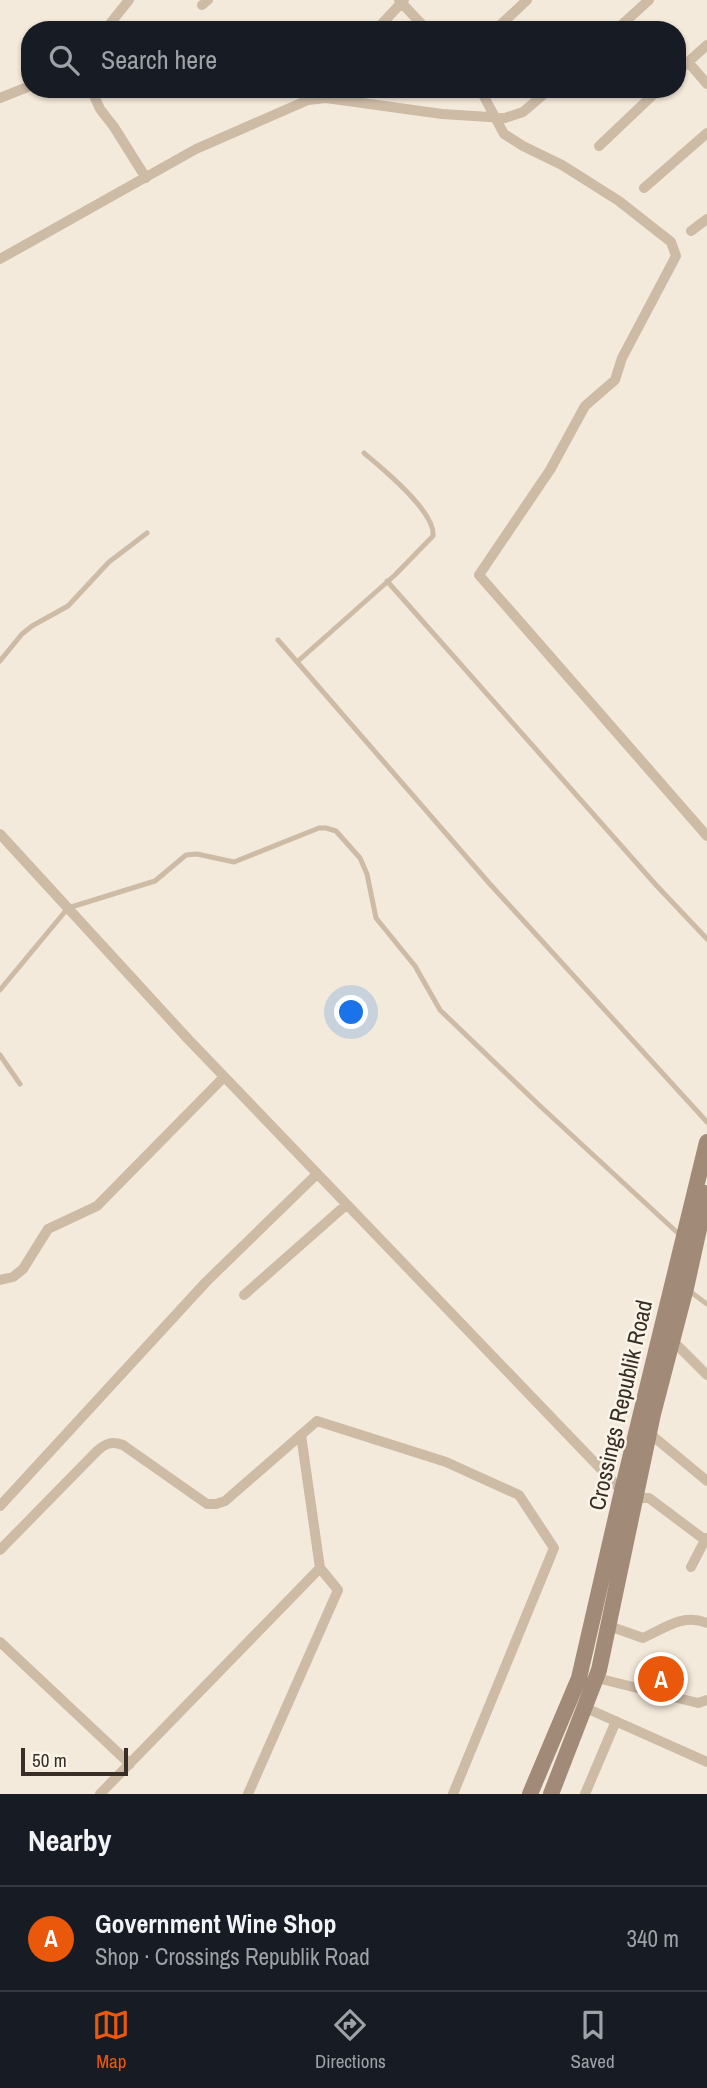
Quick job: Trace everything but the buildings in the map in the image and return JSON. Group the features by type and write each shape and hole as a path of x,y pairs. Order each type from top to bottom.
{"street":[{"path":"112,21 129,0"},
{"path":"505,21 527,0"},
{"path":"383,21 401,1 419,21"},
{"path":"625,21 646,1"},
{"path":"707,45 688,62 707,84"},
{"path":"0,98 21,90"},
{"path":"95,98 146,178"},
{"path":"485,98 504,134 562,165 619,201 671,242 676,256 622,358 615,380 585,406 550,470 479,575 707,836"},
{"path":"0,259 221,137 308,100 347,100 442,114 495,118 513,117 539,98"},
{"path":"599,146 650,98"},
{"path":"644,188 707,133"},
{"path":"691,232 707,219"},
{"path":"0,834 223,1077 628,1494 649,1498 706,1540 691,1567"},
{"path":"0,1280 13,1277 23,1269 48,1229 97,1206 223,1077"},
{"name":"Crossings Republik Road","path":"530,1794 576,1685 628,1494 683,1238 707,1142"},
{"path":"2,1503 206,1282 317,1174"},
{"path":"551,1794 597,1678 608,1626 628,1494 649,1433 707,1194"},
{"path":"244,1295 346,1205"},
{"path":"672,1340 707,1375"},
{"path":"0,1550 97,1451 116,1442 207,1504 225,1501 317,1421 446,1462 519,1495 554,1548 453,1794"},
{"path":"649,1433 707,1481"},
{"path":"248,1794 338,1590 320,1568 301,1435"},
{"path":"100,1794 320,1568"},
{"path":"608,1626 643,1639 678,1621 694,1617 707,1623"},
{"path":"0,1642 130,1764"},
{"path":"597,1678 698,1703 707,1700"},
{"path":"576,1685 588,1702 616,1721 707,1762"},
{"path":"585,1794 616,1721"}],"lane":[{"path":"297,662 430,540 433,531 432,525 415,500 390,474 364,453"},
{"path":"0,661 32,626 68,606 109,562 147,533"},
{"path":"387,581 707,939"},
{"path":"278,640 488,883 707,1122"},
{"path":"0,990 68,908 155,881 186,855 197,853 234,862 319,828 336,831 364,866 376,918 415,966 440,1010 683,1238"},
{"path":"0,1055 20,1084"},
{"path":"686,1288 707,1304"}],"place":[{"name":"Government Wine Shop","path":"661,1679"}]}
